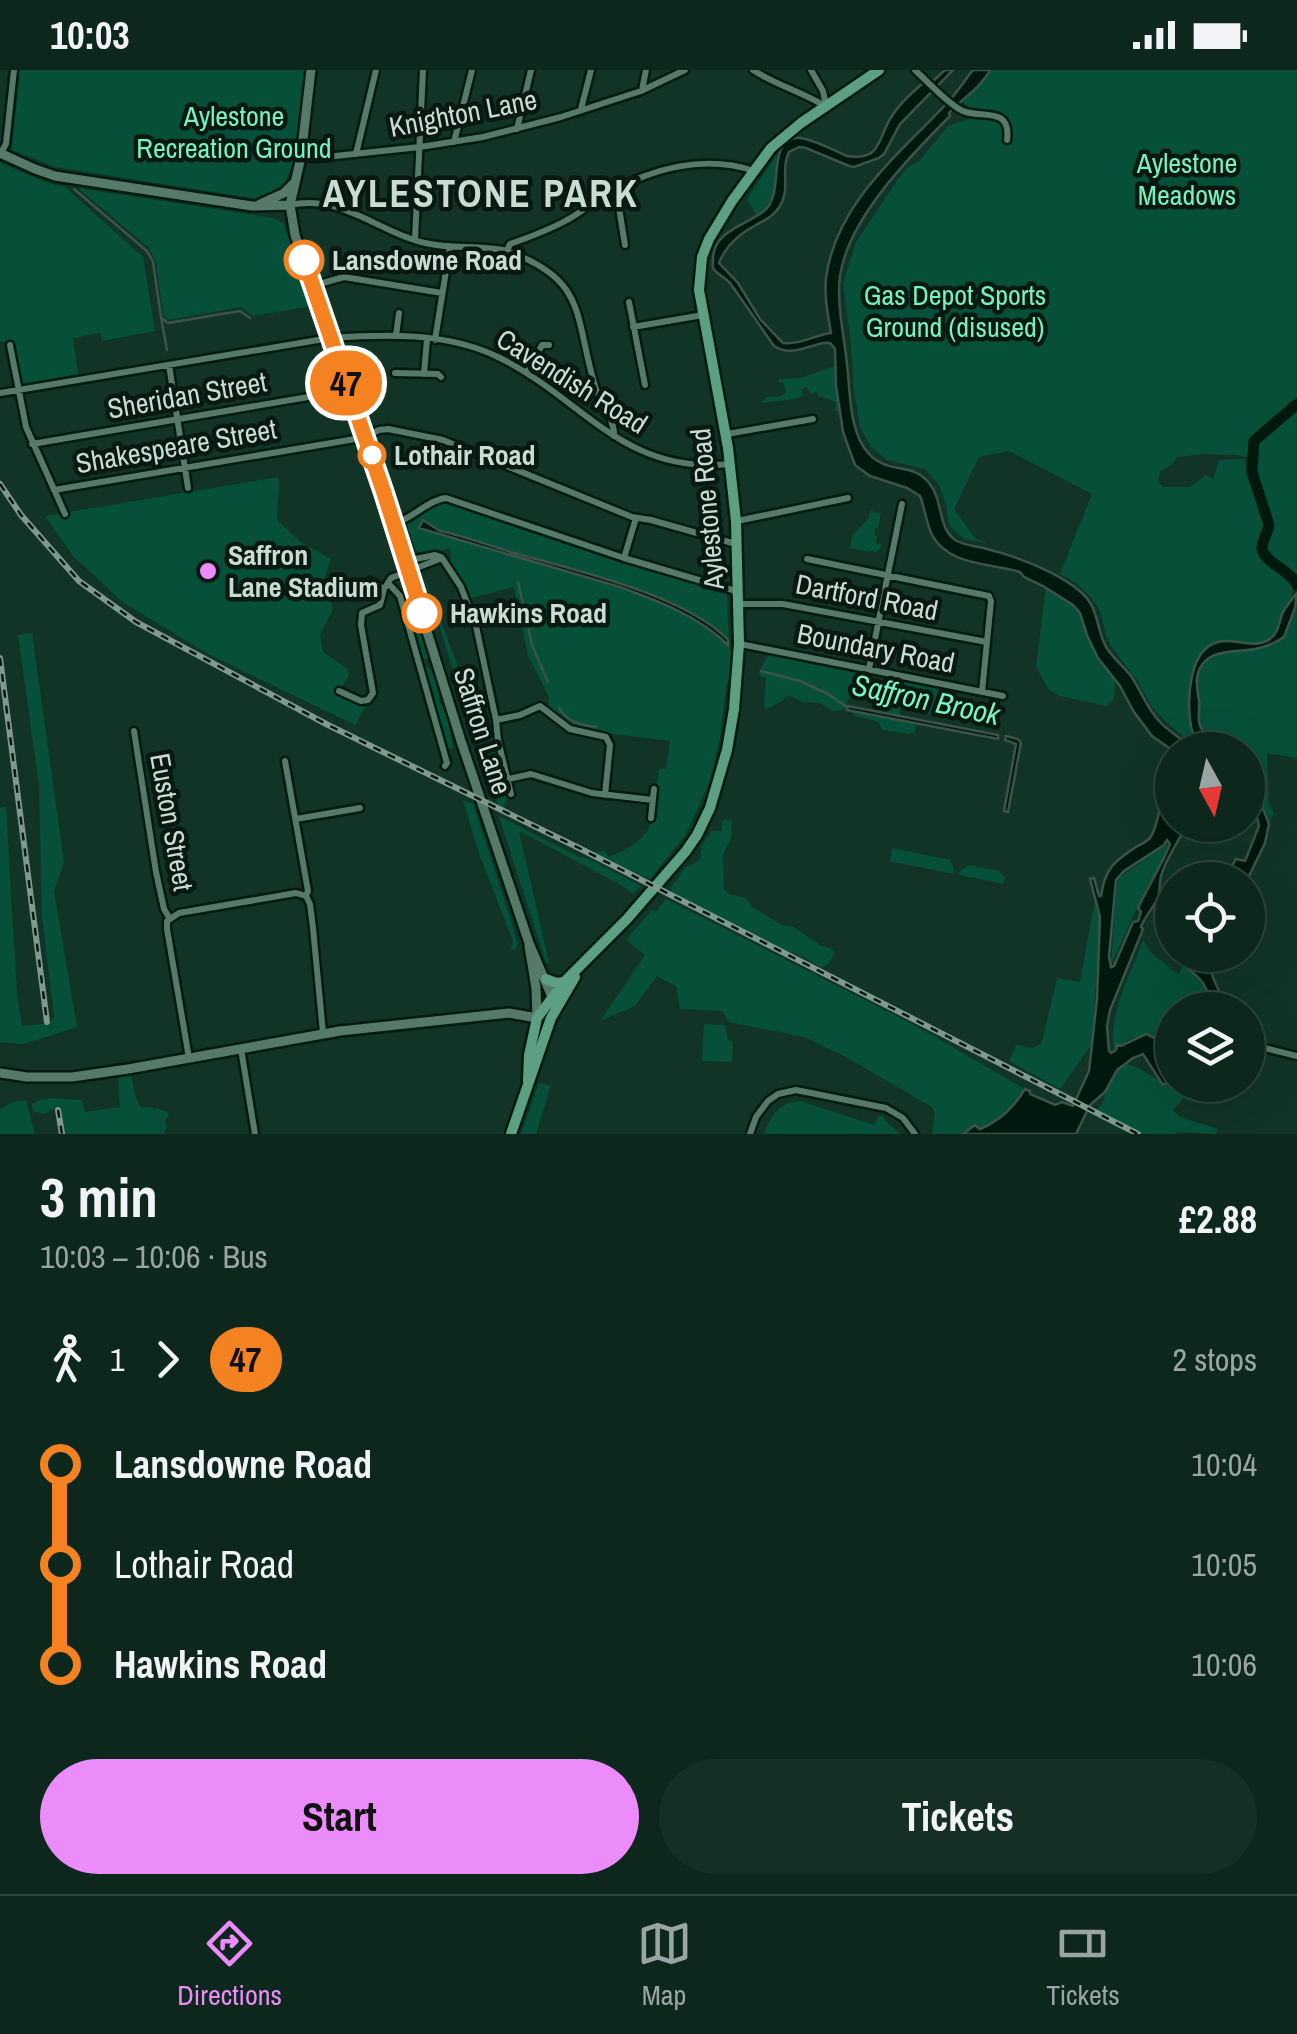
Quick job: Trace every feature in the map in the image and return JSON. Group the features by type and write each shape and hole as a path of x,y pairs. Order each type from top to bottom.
{"main road":[{"name":"Saffron Lane","path":"310,70 301,157 290,205 296,236 529,943 552,997"},
{"name":"Aylestone Road","path":"528,1080 528,1056 537,1018 565,982 674,867 704,822 720,778 732,724 739,644 736,521 726,435 699,290 702,257 732,201 779,139 879,70"},
{"path":"1,153 55,176 252,206 290,205"},
{"path":"252,206 274,199 296,182"},
{"name":"Saffron Lane","path":"529,943 537,1018"},
{"name":"Aylestone Road","path":"511,1134 551,1018 577,972"},
{"path":"546,979 565,982"},
{"path":"0,1073 72,1077 323,1033 508,1013 552,997 551,1018"},
{"path":"508,1013 537,1018"}],"street":[{"path":"1,153 6,144 14,70"},
{"path":"356,154 376,70"},
{"path":"414,240 423,70"},
{"path":"454,142 472,70"},
{"path":"516,128 531,70"},
{"path":"581,110 590,70"},
{"path":"641,91 646,70"},
{"name":"Knighton Lane","path":"301,157 420,147 516,128 641,91 685,70"},
{"path":"753,70 826,106"},
{"path":"811,70 826,106"},
{"path":"915,70 962,112 997,116 1008,129 1007,140"},
{"path":"507,251 510,244 568,220 616,189 654,173 693,164 725,164 754,171"},
{"path":"616,189 626,245"},
{"path":"290,205 329,204 414,240 507,251 545,268 562,284 580,318 595,386 615,430 614,436"},
{"path":"424,374 450,246"},
{"path":"312,286 344,278 442,293"},
{"path":"629,302 645,384"},
{"path":"396,336 400,313"},
{"path":"633,327 704,315"},
{"name":"Cavendish Road","path":"0,393 330,338 396,336 471,346 489,353 527,372 642,452 692,465 730,464"},
{"path":"527,372 542,345 549,345"},
{"path":"10,346 32,444 65,514"},
{"path":"169,365 188,488"},
{"path":"395,373 441,376"},
{"name":"Sheridan Street","path":"32,444 349,390"},
{"path":"726,435 813,419"},
{"path":"365,436 383,429 437,438 636,518 736,544"},
{"name":"Shakespeare Street","path":"54,490 365,436"},
{"name":"Dartford Road","path":"394,524 442,498 738,598 987,642"},
{"path":"736,521 848,498"},
{"path":"869,670 902,504"},
{"path":"624,558 636,518"},
{"path":"339,690 361,701 372,696 362,613 380,606 386,586 408,569 442,558 462,588 476,626 511,794"},
{"path":"807,559 987,595 991,601 982,692"},
{"path":"370,581 400,596 445,766"},
{"name":"Boundary Road","path":"739,644 1004,696"},
{"path":"496,720 540,706 570,729 606,737 610,744 605,795"},
{"name":"Euston Street","path":"134,730 156,872 170,919 167,929 188,1058"},
{"path":"286,761 310,904 323,1033"},
{"path":"508,779 531,774 586,792 653,800"},
{"path":"651,818 654,789"},
{"path":"296,819 360,808"},
{"path":"170,919 179,913 296,893 306,896"},
{"path":"1265,1048 1297,1056"},
{"path":"241,1049 256,1134"},
{"path":"750,1134 766,1103 778,1094 796,1090 886,1108 903,1118 916,1134"}],"green space":[{"name":"Aylestone Recreation Ground","path":"20,70 305,70 298,133 286,181 279,190 257,199 55,167 12,150"},
{"path":"990,70 1297,70 1297,585 1261,548 1260,554 1273,568 1293,582 1292,596 1270,640 1258,644 1220,642 1199,660 1192,671 1188,698 1197,732 1178,732 1152,707 1111,646 1095,602 1079,585 1060,574 1092,494 1009,451 979,457 954,509 975,538 988,543 965,539 949,524 939,485 925,469 887,460 871,447 860,427 843,283 856,242 898,179 948,126 971,118 972,110 961,100 983,82","holes":["1201,454 1252,458 1268,522 1263,543 1263,513 1249,481 1245,459 1219,460 1213,479 1206,475 1190,487 1163,487 1158,480 1160,472 1177,457"]},
{"path":"777,154 773,195 756,215 747,199"},
{"name":"Aylestone Recreation Ground","path":"0,163 65,187 143,257 155,331 102,341 100,333 73,338 78,374 22,384 14,345 0,341"},
{"path":"78,188 274,218 283,223 313,306 253,316 241,307 169,320 163,315 156,262 149,248"},
{"path":"837,368 840,412 834,410 835,402 818,397 817,392 810,393 807,387 801,390 804,395 795,399 761,403 766,397 786,393 779,379 800,378"},
{"name":"Saffron Lane Stadium","path":"278,477 278,521 302,543 331,559 323,581 333,609 320,635 323,652 348,669 349,675 337,695 365,707 355,725 208,654 124,603 73,556 45,516"},
{"path":"443,501 723,591 727,596 729,648 733,656 710,781 687,833 650,879 593,852 604,851 609,857 647,832 655,812 659,769 666,769 670,741 580,730 548,708 549,697 528,656 514,587 471,598 451,566 450,548 417,552 407,525"},
{"path":"870,511 881,513 874,534 876,543 881,544 874,553 850,548 852,536 869,518"},
{"path":"422,570 477,718 482,729 492,726 508,798 505,808 498,805 473,735"},
{"path":"1046,588 1080,613 1092,647 1115,680 1114,700 1106,706 1060,696 1048,689 1036,666"},
{"path":"1297,591 1297,758 1267,753 1269,804 1274,813 1269,824 1265,814 1265,732 1203,732 1197,721 1197,675 1202,665 1218,652 1260,648 1284,637"},
{"path":"407,598 428,659 424,660 418,652 404,600"},
{"path":"32,633 64,862 54,891 77,1027 24,1044 0,1042 0,808 6,807 22,1026 50,1023 54,1016 42,916 39,785 18,635"},
{"path":"774,653 856,673 846,709 833,711 790,696 767,709 764,707 766,678 759,676 768,656"},
{"path":"426,667 431,670 448,718 453,749 446,749 439,730 434,700 423,671"},
{"path":"904,682 950,691 945,715 900,709 904,718 916,724 915,732 908,734 882,730 879,722 853,715 852,709 889,709 885,693 894,689 902,692"},
{"path":"463,801 473,803 513,927 516,949 511,950 513,941"},
{"path":"499,816 641,886 633,894 519,831 546,963"},
{"path":"722,821 732,822 731,838 723,855 724,890 746,898 752,907 782,925 794,927 828,947 835,952 829,963 821,968 670,893 685,867 699,860 712,831 722,831"},
{"path":"1169,843 1161,862 1155,862 1155,875 1111,965 1117,884 1119,878"},
{"path":"892,848 950,860 953,874 890,861"},
{"path":"969,865 999,871 1005,878 1003,884 959,875"},
{"path":"666,899 916,1026 1025,1089 1006,1114 982,1128 975,1125 963,1134 932,1134 932,1107 846,1057 804,1037 729,1022 722,1011 680,1009 676,986 657,976 635,1006 600,1021 645,955 626,940"},
{"path":"1095,900 1100,922 1092,1044 1060,1089 1009,1061 1017,1044 1033,1048 1042,1042 1057,978 1080,982"},
{"path":"1143,940 1155,955 1155,972 1192,972 1207,992 1155,992 1155,1038 1146,1034 1128,1040 1117,1045 1114,1052 1114,1023"},
{"path":"704,1024 725,1025 728,1040 733,1041 732,1062 702,1061"},
{"path":"1127,1064 1146,1072 1155,1078 1155,1102 1180,1102 1173,1110 1180,1117 1218,1129 1216,1134 1143,1134 1098,1112 1113,1076"},
{"path":"131,1075 141,1108 153,1107 154,1111 156,1108 169,1115 164,1134 64,1134 61,1110 56,1108 44,1114 33,1111 32,1105 49,1099 82,1100 85,1112 120,1107 118,1077"},
{"path":"539,1083 551,1086 536,1134 521,1134"},
{"path":"26,1100 35,1134 0,1134 0,1109"},
{"path":"800,1101 874,1125 879,1115 901,1134 764,1134 777,1111"}],"shaded area":[{"path":"945,70 953,70 900,124 879,158 854,167 806,148 789,152 780,206 734,241 719,263 783,343 831,333 826,278 832,251 857,202 973,70 990,70 883,190 845,254 839,300 855,427 863,446 876,460 917,473 930,484 950,536 1037,566 1082,593 1092,606 1109,651 1131,676 1151,711 1172,732 1155,732 1155,738 1098,658 1073,605 1020,572 971,562 949,553 932,535 920,496 870,476 855,465 843,432 835,349 830,343 793,351 774,346 730,283 713,268 714,251 724,236 764,211 770,203 778,159 787,142 801,138 847,156 866,155 876,148 904,100 922,84 929,85"},
{"path":"423,520 440,531 658,597 709,624 728,640 728,645 691,618 649,598 419,528"},
{"path":"1297,593 1284,637 1259,648 1212,656 1200,667 1199,724 1204,732 1193,732 1190,689 1203,652 1224,641 1259,643 1270,639"},
{"path":"848,706 998,735 998,739 847,710"},
{"path":"1006,736 1021,743 1008,812 1004,811 1016,744 1005,740"},
{"path":"1265,814 1269,824 1265,843 1256,862 1234,862 1245,861 1253,842 1265,842"},
{"path":"1155,826 1155,842 1166,842 1164,845 1116,880 1111,967 1133,922 1138,921 1138,908 1155,876 1155,901 1141,927 1107,1026 1111,1053 1117,1045 1146,1034 1155,1038 1155,1073 1143,1054 1117,1070 1105,1092 1090,1105 1076,1134 963,1134 975,1125 980,1129 1000,1117 1025,1089 1055,1105 1062,1102 1073,1106 1089,1071 1097,999 1100,917 1090,879 1094,878 1101,896 1111,867 1153,832"},
{"path":"1168,842 1177,842 1167,862 1162,862"},
{"path":"1192,972 1212,972 1219,992 1207,992"}],"waterway":[{"name":"Saffron Brook","path":"74,189 147,251 153,262 161,317 168,323 240,311 250,318"},
{"name":"Saffron Brook","path":"161,317 167,350"},
{"path":"1297,404 1254,441 1252,472 1269,525 1262,549 1297,585"},
{"path":"518,582 532,645 548,682"},
{"name":"Saffron Brook","path":"761,671 800,681 847,707"},
{"path":"559,708 570,720 596,727"}],"railway":[{"path":"0,484 21,515 79,581 136,622 328,725 581,849 1138,1134"},
{"path":"0,658 47,1022"},
{"path":"58,1110 62,1134"}],"bus line":[{"name":"47","path":"304,260 422,613"}],"place":[{"name":"Lansdowne Road","path":"304,260"},
{"name":"Lothair Road","path":"372,455"},
{"name":"Saffron Lane Stadium","path":"208,571"},
{"name":"Hawkins Road","path":"422,613"}],"district":[{"name":"AYLESTONE PARK","path":"481,194"}],"park label":[{"name":"Aylestone Meadows","path":"1187,179"},
{"name":"Gas Depot Sports Ground (disused)","path":"955,311"}]}
